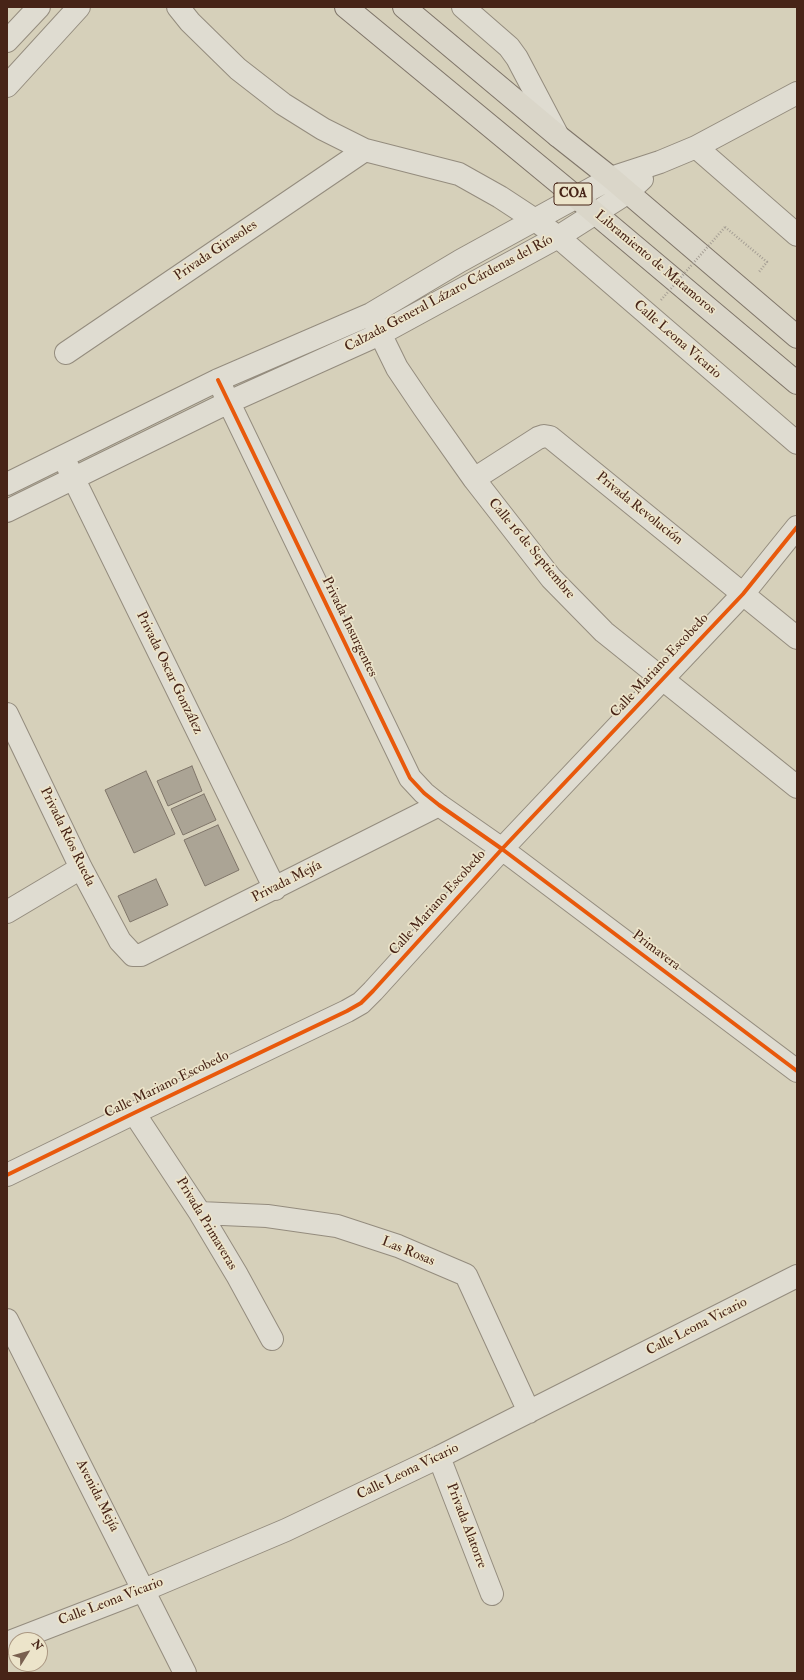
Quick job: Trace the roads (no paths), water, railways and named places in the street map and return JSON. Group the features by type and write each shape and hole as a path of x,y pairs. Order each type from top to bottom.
{"highway":[{"name":"Libramiento de Matamoros","path":"346,7 597,214 797,383"},
{"name":"COA","path":"404,7 797,336"}],"street":[{"path":"7,41 39,7"},
{"path":"7,86 79,7"},
{"name":"Calle Leona Vicario","path":"178,7 190,22 238,69 283,104 323,129 365,150 459,174 500,197 535,220 558,237 797,443"},
{"path":"463,7 509,47 517,58 558,136"},
{"name":"Calzada General Lázaro Cárdenas del Río","path":"7,484 218,380 371,314 460,261 610,178 660,162 696,147 797,93"},
{"path":"696,147 797,235"},
{"name":"Privada Girasoles","path":"66,353 365,150"},
{"name":"Calzada General Lázaro Cárdenas del Río","path":"7,511 229,402 380,334 558,237 597,214 627,193 660,162"},
{"name":"Calle 16 de Septiembre","path":"371,314 397,368 424,408 474,479 551,578 604,632 797,786"},
{"name":"Privada Insurgentes","path":"218,380 410,778 424,793 439,805 502,849"},
{"name":"Privada Revolución","path":"474,479 538,438 550,436 797,638"},
{"name":"Privada Oscar González","path":"63,457 275,889"},
{"name":"Calle Mariano Escobedo","path":"7,1175 134,1112 347,1011 373,992 502,849 743,594 797,527"},
{"name":"Privada Ríos Rueda","path":"7,714 81,868 120,941 133,955"},
{"name":"Privada Mejía","path":"133,955 141,955 275,889 439,805"},
{"name":"Primavera","path":"502,849 797,1071"},
{"path":"7,912 81,868"},
{"name":"Privada Primaveras","path":"134,1112 200,1213 238,1275 272,1339"},
{"name":"Las Rosas","path":"200,1213 266,1216 337,1226 398,1246 466,1276 529,1412"},
{"name":"Calle Leona Vicario","path":"7,1643 144,1590 286,1530 439,1458 797,1276"},
{"name":"Avenida Mejía","path":"7,1320 185,1673"},
{"name":"Privada Alatorre","path":"439,1458 492,1594"}]}
